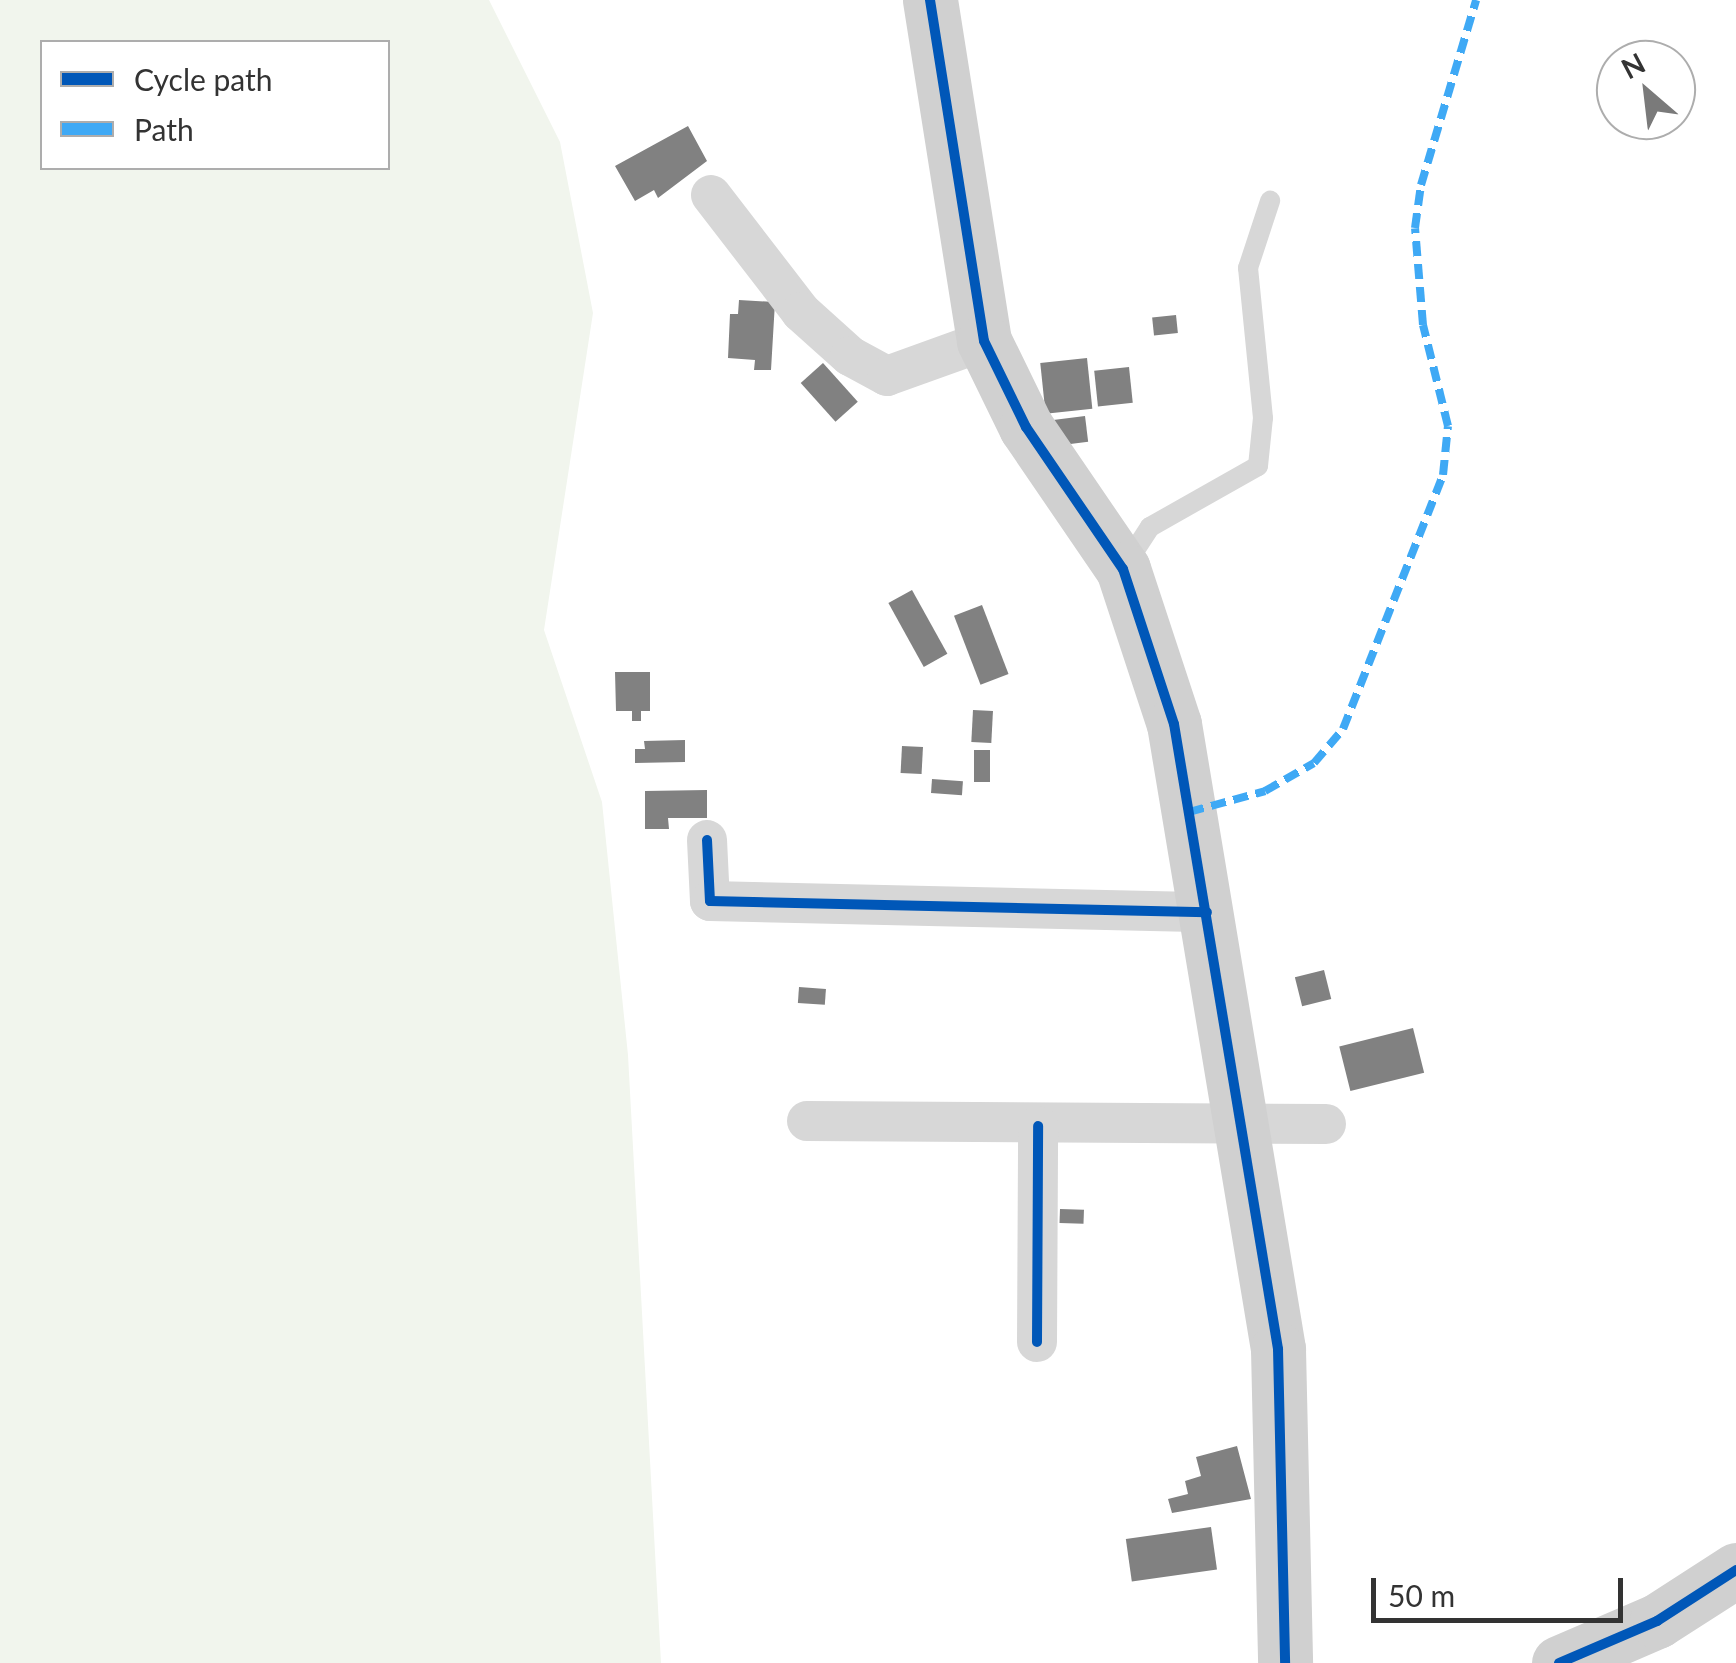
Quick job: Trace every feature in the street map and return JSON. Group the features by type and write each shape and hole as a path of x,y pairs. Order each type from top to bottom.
{"street":[{"path":"930,0 984,341 1026,427 1123,569 1174,724 1246,1128 1278,1349 1286,1663"},
{"path":"711,195 800,312 850,356 887,376 984,341"},
{"path":"706,840 710,902 1207,912"},
{"path":"807,1121 1246,1128 1326,1124"},
{"path":"1037,1342 1038,1126"},
{"path":"1559,1663 1657,1621 1736,1570"}],"lane":[{"path":"1123,569 1150,527 1258,466 1263,418 1248,268 1270,201"}],"shaded area":[{"path":"0,0 489,0 560,142 593,313 544,630 602,802 628,1055 661,1663 0,1663"}],"building":[{"path":"688,126 707,161 658,198 654,190 635,201 615,166"},
{"path":"739,300 775,302 771,370 754,370 755,360 728,358 730,314 738,314"},
{"path":"1176,315 1178,333 1154,335 1152,318"},
{"path":"1087,358 1092,409 1046,414 1040,363"},
{"path":"823,363 858,402 836,422 801,383"},
{"path":"1129,367 1133,403 1098,406 1094,371"},
{"path":"1085,416 1088,442 1052,446 1049,420"},
{"path":"912,590 947,654 924,667 888,603"},
{"path":"982,605 1009,674 981,685 954,616"},
{"path":"615,672 650,672 650,711 641,711 641,721 632,721 632,711 616,711"},
{"path":"973,710 993,711 991,743 971,742"},
{"path":"685,740 685,762 635,763 635,749 645,749 644,741"},
{"path":"902,746 923,747 922,774 901,773"},
{"path":"974,750 990,750 990,782 974,782"},
{"path":"932,779 963,781 962,795 931,793"},
{"path":"707,790 707,818 668,818 669,829 645,829 645,791"},
{"path":"1324,970 1331,999 1302,1006 1295,977"},
{"path":"799,987 826,989 825,1005 798,1003"},
{"path":"1413,1028 1424,1073 1350,1091 1339,1046"},
{"path":"1060,1209 1084,1210 1083,1224 1060,1223"},
{"path":"1237,1446 1251,1499 1172,1513 1168,1499 1188,1494 1185,1481 1201,1476 1196,1457"},
{"path":"1211,1527 1217,1570 1132,1582 1126,1539"}],"marked path":[{"path":"1189,812 1265,791 1314,763 1343,729 1443,475 1448,426 1423,325 1415,228 1421,185 1476,0"}],"cycle path":[{"path":"930,0 984,341 1026,427 1123,569 1174,724 1278,1349 1285,1663"},
{"path":"707,840 710,901 1207,912"},
{"path":"1037,1342 1038,1126"},
{"path":"1559,1663 1657,1621 1736,1570"}]}
